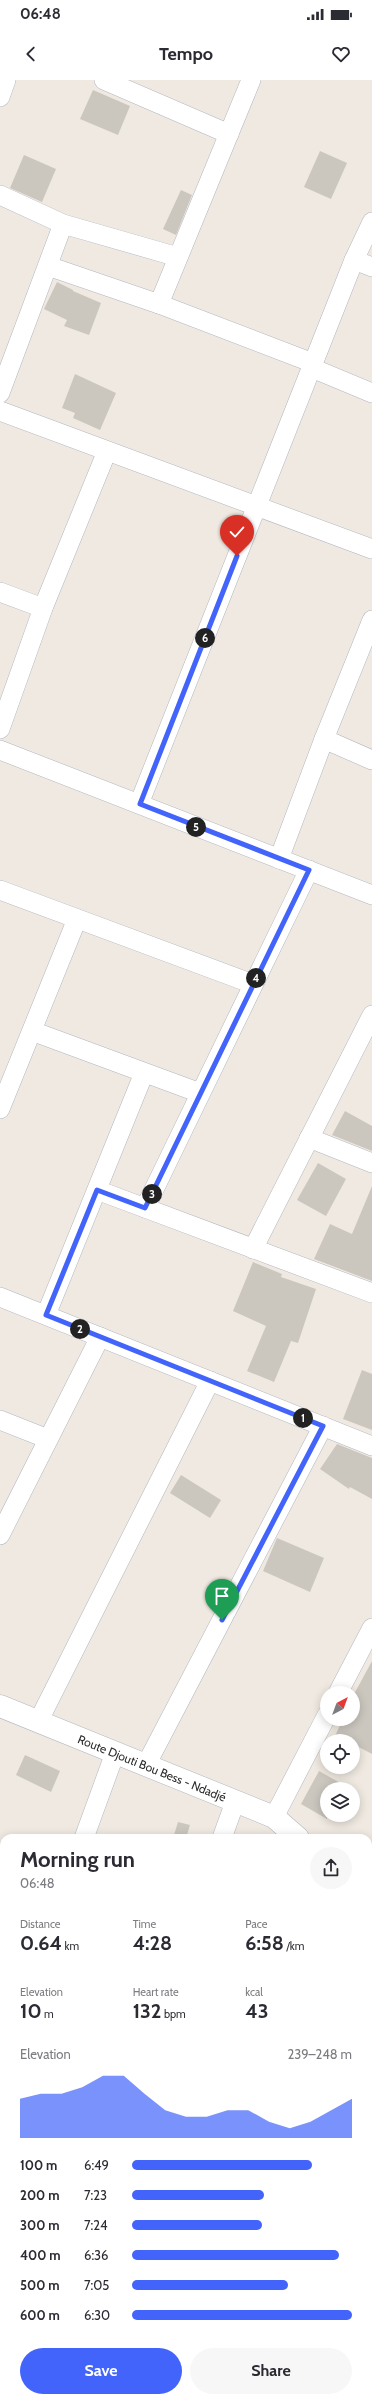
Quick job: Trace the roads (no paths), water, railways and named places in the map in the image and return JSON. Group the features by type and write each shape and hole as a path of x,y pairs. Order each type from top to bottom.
{"main road":[{"name":"Route Djouti Bou Bess - Ndadjé","path":"0,1706 274,1817 293,1834"}],"street":[{"path":"0,96 6,80"},
{"path":"104,80 229,134"},
{"path":"159,304 251,80"},
{"path":"0,195 63,224 178,257"},
{"path":"140,804 354,260 372,222"},
{"path":"0,393 63,224"},
{"path":"354,260 372,267"},
{"path":"48,266 159,304 312,366 372,393"},
{"path":"0,411 372,549"},
{"path":"0,729 42,608 107,451"},
{"path":"0,592 42,608"},
{"path":"279,859 324,739 367,646 372,620"},
{"path":"324,739 372,760"},
{"path":"0,750 372,895"},
{"path":"145,1208 309,870"},
{"path":"0,890 253,984"},
{"path":"0,1109 77,919"},
{"path":"253,1248 372,1015"},
{"path":"32,1031 200,1093"},
{"path":"46,1315 144,1073"},
{"path":"309,1138 372,1163"},
{"path":"97,1190 372,1293"},
{"path":"0,1297 372,1446"},
{"path":"0,1535 100,1337"},
{"path":"38,1722 210,1381"},
{"path":"0,1420 48,1439"},
{"path":"146,1765 323,1426"},
{"path":"342,1686 372,1628"},
{"path":"274,1817 321,1726"},
{"path":"85,1834 115,1753"},
{"path":"224,1834 236,1802"}]}
